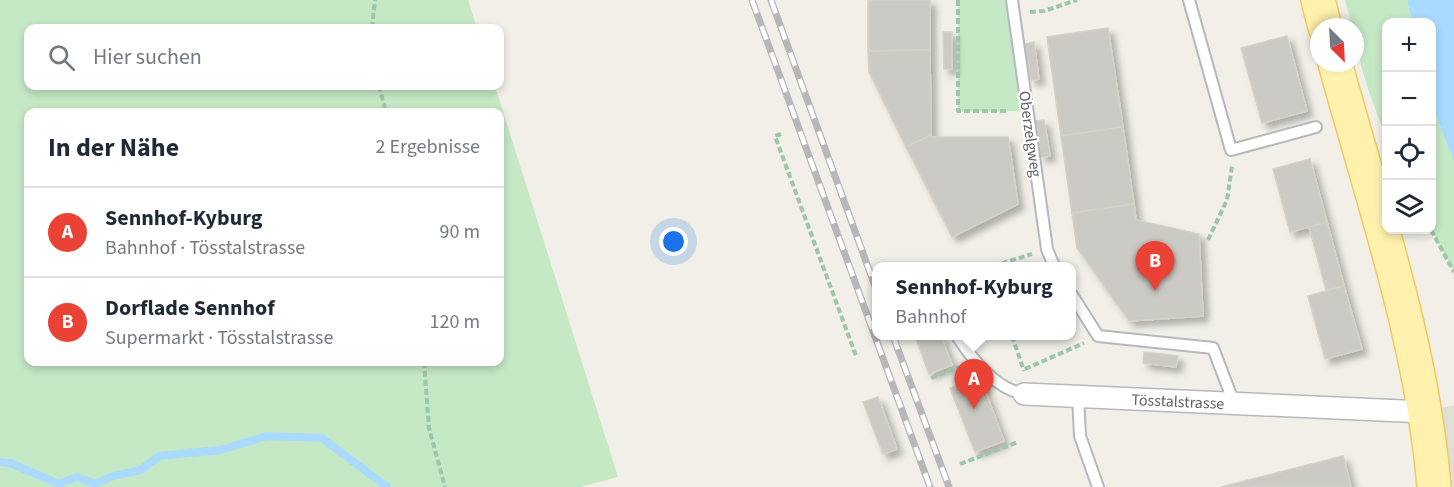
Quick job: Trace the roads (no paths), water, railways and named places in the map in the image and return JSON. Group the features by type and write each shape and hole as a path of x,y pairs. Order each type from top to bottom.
{"main road":[{"path":"1318,0 1323,18"},
{"path":"1337,72 1408,329 1425,412 1434,487"}],"street":[{"name":"Tösstalstrasse","path":"1028,394 1425,412"}],"lane":[{"name":"Oberzelgweg","path":"1012,0 1047,249 1052,262"},
{"path":"1189,0 1231,150 1316,127"},
{"path":"1076,303 1098,336 1213,348 1234,402"},
{"name":"Tösstalstrasse","path":"960,340 976,361 1001,385 1028,394"},
{"path":"1078,395 1080,436 1098,487"}],"water":[{"path":"1407,0 1454,0 1454,162 1436,115 1436,18 1411,18"}],"waterway":[{"path":"0,462 10,463 59,484 77,477 95,484 113,476 141,470 159,456 220,450 267,436 322,438 387,487"}],"railway":[{"path":"752,0 872,328"},
{"path":"771,0 872,278"},
{"path":"876,340 930,487"},
{"path":"894,340 949,487"}],"place":[{"name":"Dorflade Sennhof","path":"1155,291"},
{"name":"Sennhof-Kyburg","path":"974,409"}]}
